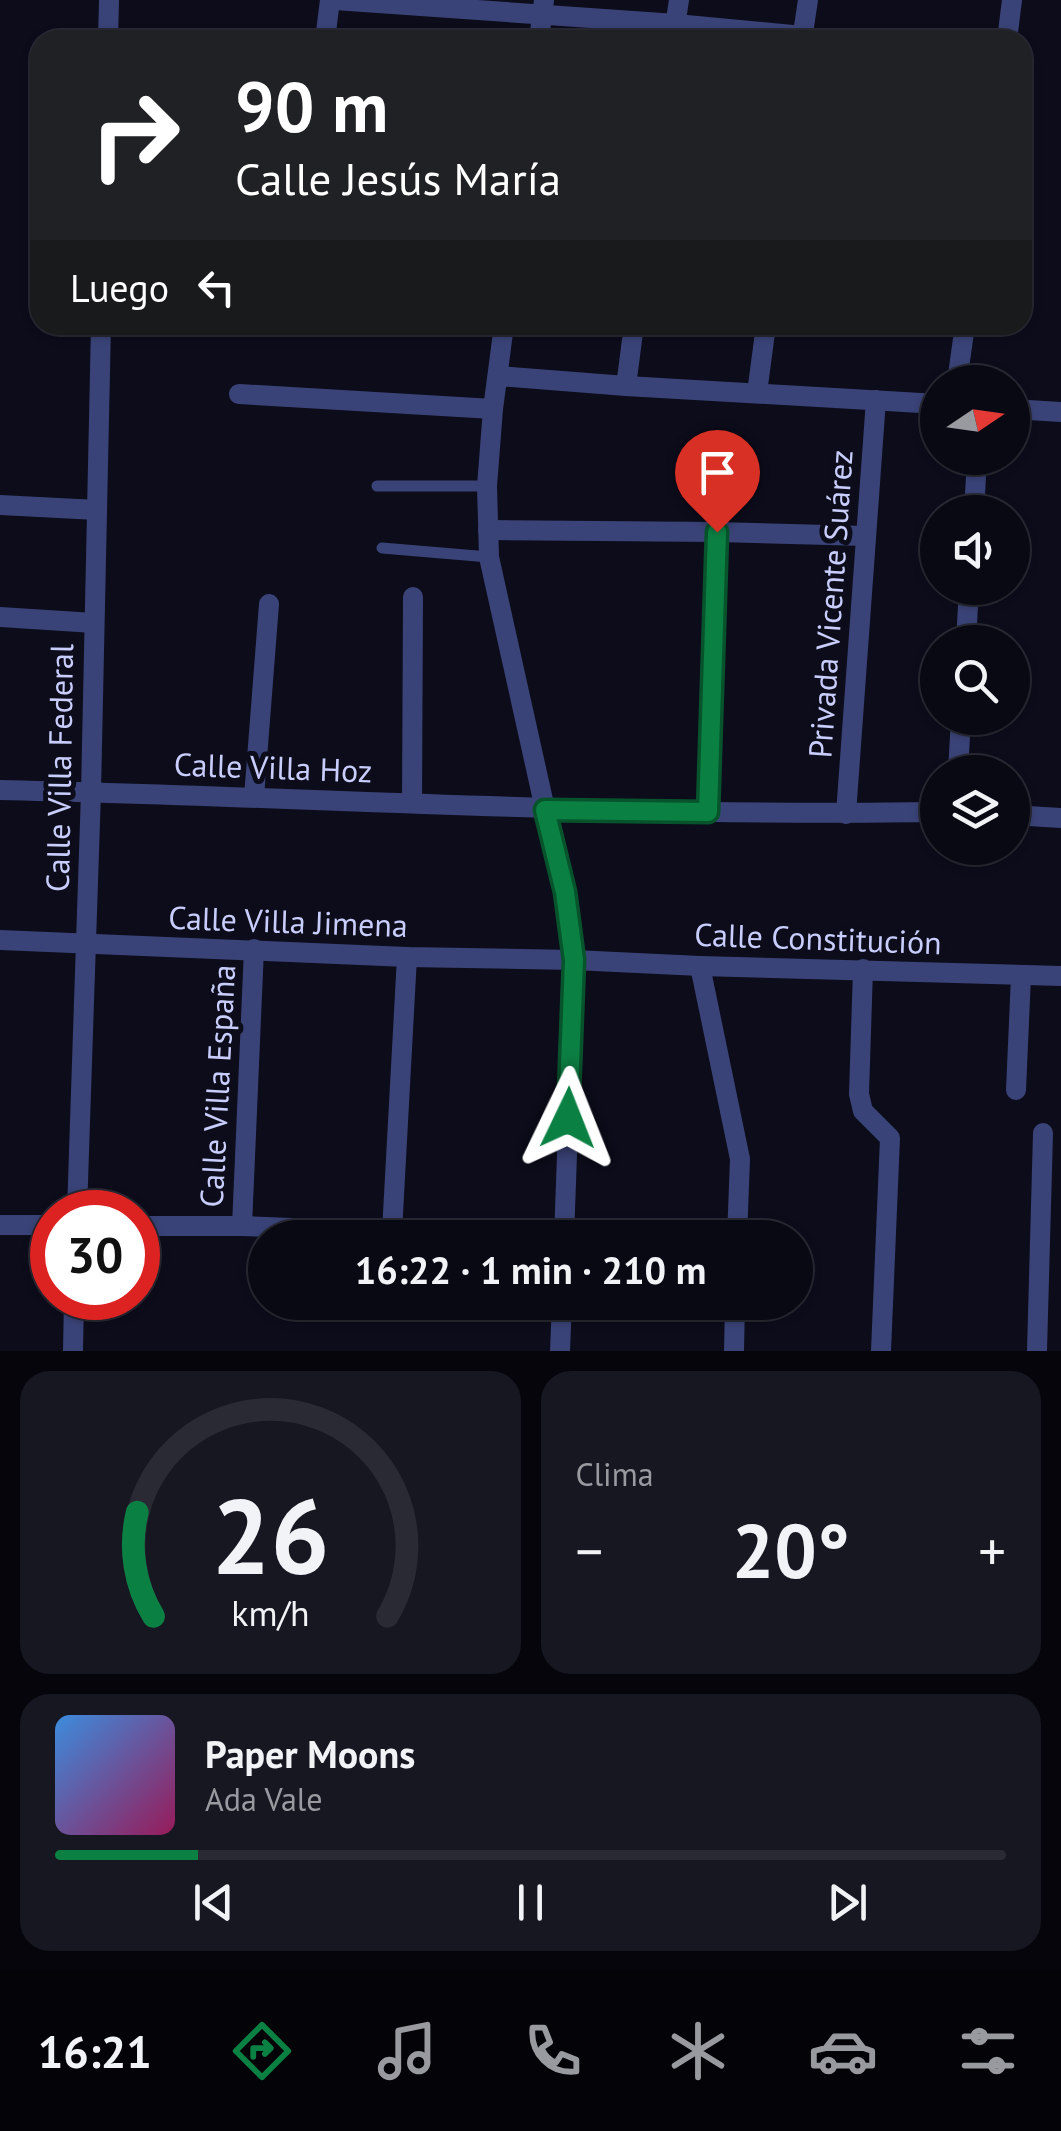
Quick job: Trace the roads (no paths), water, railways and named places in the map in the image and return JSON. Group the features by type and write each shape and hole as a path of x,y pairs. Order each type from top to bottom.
{"street":[{"path":"108,30 109,0"},
{"path":"327,30 333,0 543,7 664,30"},
{"path":"675,30 679,0"},
{"path":"804,30 808,0"},
{"path":"1008,30 1012,0"},
{"name":"Calle Villa Federal","path":"77,1190 102,335"},
{"path":"503,335 487,486 489,557 565,892 574,960 565,1220"},
{"path":"626,386 633,335"},
{"path":"758,393 765,335"},
{"path":"959,365 964,335"},
{"path":"498,376 920,403"},
{"path":"239,394 493,409"},
{"name":"Privada Vicente Suárez","path":"846,814 876,400"},
{"path":"1030,409 1061,412"},
{"path":"0,505 97,510"},
{"path":"488,530 866,536"},
{"path":"708,812 717,532"},
{"path":"412,803 413,597"},
{"path":"254,797 269,604"},
{"path":"0,617 94,622"},
{"name":"Calle Villa Hoz","path":"0,790 545,810 920,812"},
{"path":"1030,816 1061,818"},
{"name":"Calle Villa Jimena","path":"0,940 574,960"},
{"name":"Calle Villa España","path":"242,1226 254,949"},
{"path":"393,1220 408,957"},
{"name":"Calle Constitución","path":"574,960 1061,976"},
{"path":"700,966 740,1159 738,1220"},
{"path":"863,969 858,1094 863,1111 890,1138 881,1351"},
{"path":"1016,1090 1021,976"},
{"path":"1038,1351 1044,1133"},
{"path":"0,1225 30,1225"},
{"path":"160,1226 248,1226"},
{"path":"73,1351 74,1320"},
{"path":"560,1351 561,1320"},
{"path":"734,1351 735,1320"}],"lane":[{"path":"378,486 487,486"},
{"path":"382,548 489,557"}]}
